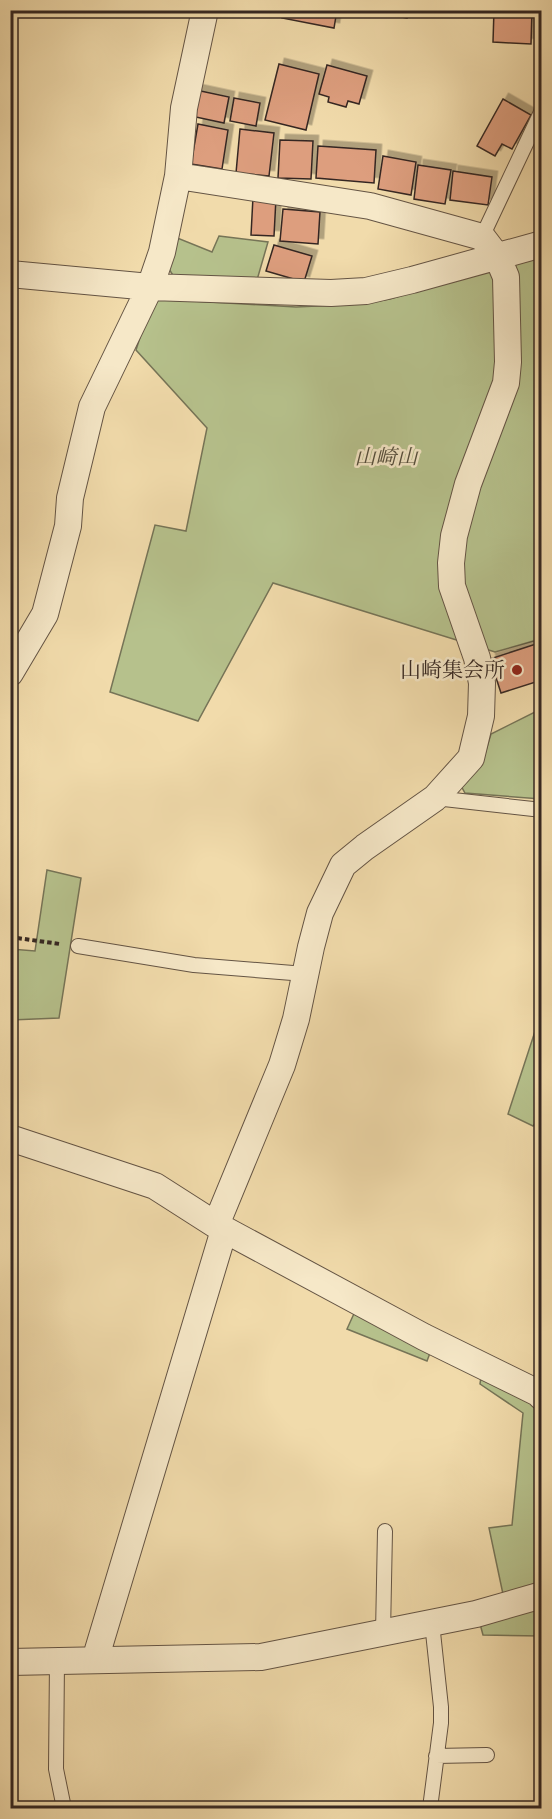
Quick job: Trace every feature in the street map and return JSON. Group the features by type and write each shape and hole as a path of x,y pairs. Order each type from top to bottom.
{"street":[{"path":"10,673 45,614 68,526 70,498 92,407 150,287 162,252 178,176 184,108 205,10"},
{"path":"95,1660 220,1228 282,1065 296,1019 320,913 344,865 365,847 435,798 471,758 481,716 482,683 477,658 452,586 451,563 460,509 506,383 508,362 506,277 498,258 482,237 370,206 178,176"},
{"path":"10,274 150,287 291,293 366,291 498,258 542,244"},
{"path":"10,1138 154,1186 220,1228 542,1397"},
{"path":"10,1662 261,1657 476,1614 542,1595"}],"lane":[{"path":"482,237 542,110"},
{"path":"435,798 542,810"},
{"path":"78,946 194,966 305,974"},
{"path":"383,1633 385,1531"},
{"path":"430,1809 441,1707 432,1623"},
{"path":"57,1661 56,1769 64,1809"},
{"path":"436,1756 487,1755"}],"path":[{"path":"10,937 78,946"}],"green space":[{"path":"219,236 268,242 257,280 174,277 169,269 175,237 212,252"},
{"name":"山崎山","path":"534,255 541,258 541,639 495,652 273,583 198,721 110,692 155,525 186,531 207,428 136,350 150,306 159,299 296,307 359,304 390,299"},
{"path":"541,709 541,799 465,793 460,784 484,757 491,734"},
{"path":"47,870 81,878 59,1018 11,1020 11,949 35,951"},
{"path":"541,1013 541,1115 533,1126 508,1114"},
{"path":"357,1307 541,1409 541,1636 483,1635 479,1620 507,1613 489,1528 512,1525 523,1413 480,1384 481,1377 430,1353 427,1361 347,1329"}],"building":[{"path":"284,10 337,10 334,28 282,18"},
{"path":"386,10 408,10 407,18 386,14"},
{"path":"494,10 532,10 531,44 493,42"},
{"path":"279,64 319,74 306,130 265,120"},
{"path":"327,65 367,76 359,104 348,101 346,107 328,102 329,97 319,94"},
{"path":"196,90 229,97 224,123 191,116"},
{"path":"234,98 260,103 256,126 230,121"},
{"path":"503,99 531,115 512,149 502,144 495,156 477,146"},
{"path":"198,124 228,130 222,169 191,164"},
{"path":"240,129 274,133 269,176 236,173"},
{"path":"280,140 313,141 311,179 278,178"},
{"path":"318,146 376,150 374,183 316,178"},
{"path":"383,156 416,162 411,195 378,189"},
{"path":"418,165 451,170 445,204 414,199"},
{"path":"453,171 492,177 488,205 450,200"},
{"path":"253,197 276,198 274,236 251,235"},
{"path":"283,209 320,212 318,244 280,241"},
{"path":"274,245 312,256 304,282 266,271"},
{"name":"山崎集会所","path":"542,642 542,680 501,693 490,659"}],"place":[{"name":"山崎集会所","path":"517,670"}]}
